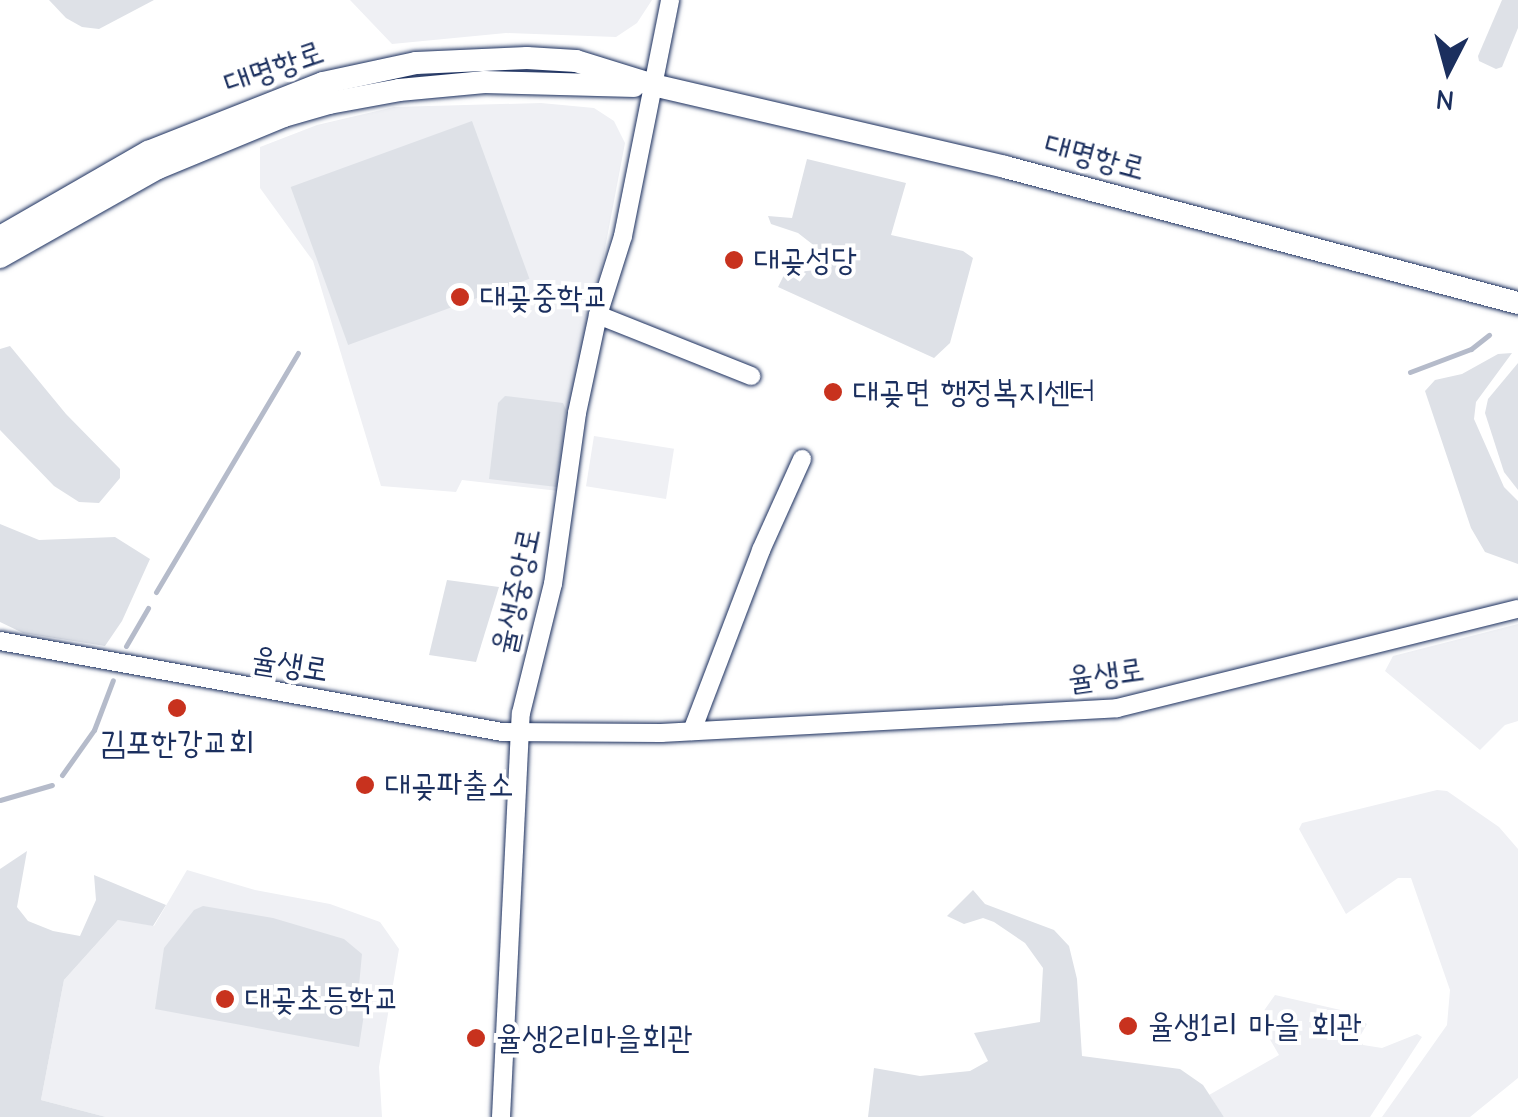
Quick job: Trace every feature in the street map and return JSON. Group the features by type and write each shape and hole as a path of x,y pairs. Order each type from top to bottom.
{"main road":[{"name":"대명항로","path":"0,237 148,152 270,102 385,67 472,58 543,59 576,61 652,85 1005,167 1518,302"},
{"name":"대명항로","path":"0,256 158,168 284,116 329,103 470,83 652,85"}],"street":[{"name":"율생중앙로","path":"501,1117 521,713 556,564 577,413 598,315 623,236 670,0"},
{"path":"598,315 751,376"},
{"path":"692,731 761,550 802,459"},
{"name":"율생로","path":"0,641 231,686 520,734 692,731 1117,708 1518,608"}],"shaded area":[{"path":"49,0 154,0 99,29 82,27 66,18"},
{"path":"350,0 652,0 637,23 616,37 506,33 392,44"},
{"path":"1502,0 1518,0 1518,28 1502,67 1496,69 1479,61 1478,56"},
{"name":"대곶중학교","path":"541,103 594,108 614,121 625,143 559,491 462,480 456,492 381,486 313,261 260,188 260,147 317,125 394,107"},
{"path":"472,121 529,279 348,345 291,187"},
{"path":"807,159 906,183 891,235 963,251 973,258 950,343 934,358 778,287 785,273 817,270 825,254 798,233 771,224 768,216 792,218"},
{"path":"10,346 66,414 120,469 120,478 99,503 79,502 54,486 0,430 0,349"},
{"path":"1512,353 1476,402 1474,419 1504,487 1518,501 1518,564 1485,552 1471,528 1425,391 1435,380 1462,374 1498,354"},
{"path":"1518,363 1518,490 1504,472 1485,413 1488,399"},
{"path":"505,396 563,403 566,410 557,487 489,479 498,403"},
{"path":"594,436 674,449 666,499 586,486"},
{"path":"0,524 39,540 115,537 150,559 122,621 105,646 23,633 0,622"},
{"path":"447,580 499,587 476,662 429,655"},
{"path":"1518,624 1518,721 1505,725 1480,750 1385,671 1393,656"},
{"path":"1437,790 1447,791 1499,827 1518,849 1518,1078 1470,1117 1382,1117 1447,1025 1450,990 1411,878 1398,878 1346,914 1299,829 1302,823"},
{"path":"27,851 17,907 28,921 53,931 80,936 96,900 94,875 166,905 153,926 118,920 64,980 41,1100 106,1117 0,1117 0,869"},
{"name":"대곶초등학교","path":"187,870 255,890 330,904 380,922 399,949 379,1067 382,1117 106,1117 41,1100 64,980 119,919 154,926"},
{"path":"973,890 985,904 1054,930 1069,946 1077,979 1082,1056 1180,1069 1203,1085 1224,1117 868,1117 874,1068 920,1076 970,1071 988,1061 974,1033 1040,1022 1043,968 1025,943 983,918 964,924 947,916"},
{"path":"203,906 273,918 344,939 362,954 358,996 364,1014 359,1047 155,1009 164,948 194,910"},
{"path":"1275,995 1345,1011 1367,1024 1359,1038 1363,1045 1382,1048 1417,1034 1422,1037 1370,1117 1224,1117 1209,1095 1279,1055 1258,1019"}],"waterway":[{"path":"1410,372 1471,349 1489,335"},
{"path":"156,592 298,353"},
{"path":"126,646 148,608"},
{"path":"62,775 94,730 113,680"},
{"path":"0,800 52,785"}],"place":[{"name":"대곶성당","path":"734,260"},
{"name":"대곶중학교","path":"460,297"},
{"name":"대곶면 행정복지센터","path":"833,392"},
{"name":"김포한강교회","path":"177,708"},
{"name":"대곶파출소","path":"365,785"},
{"name":"대곶초등학교","path":"225,999"},
{"name":"율생1리 마을 회관","path":"1128,1026"},
{"name":"율생2리마을회관","path":"476,1038"}]}
